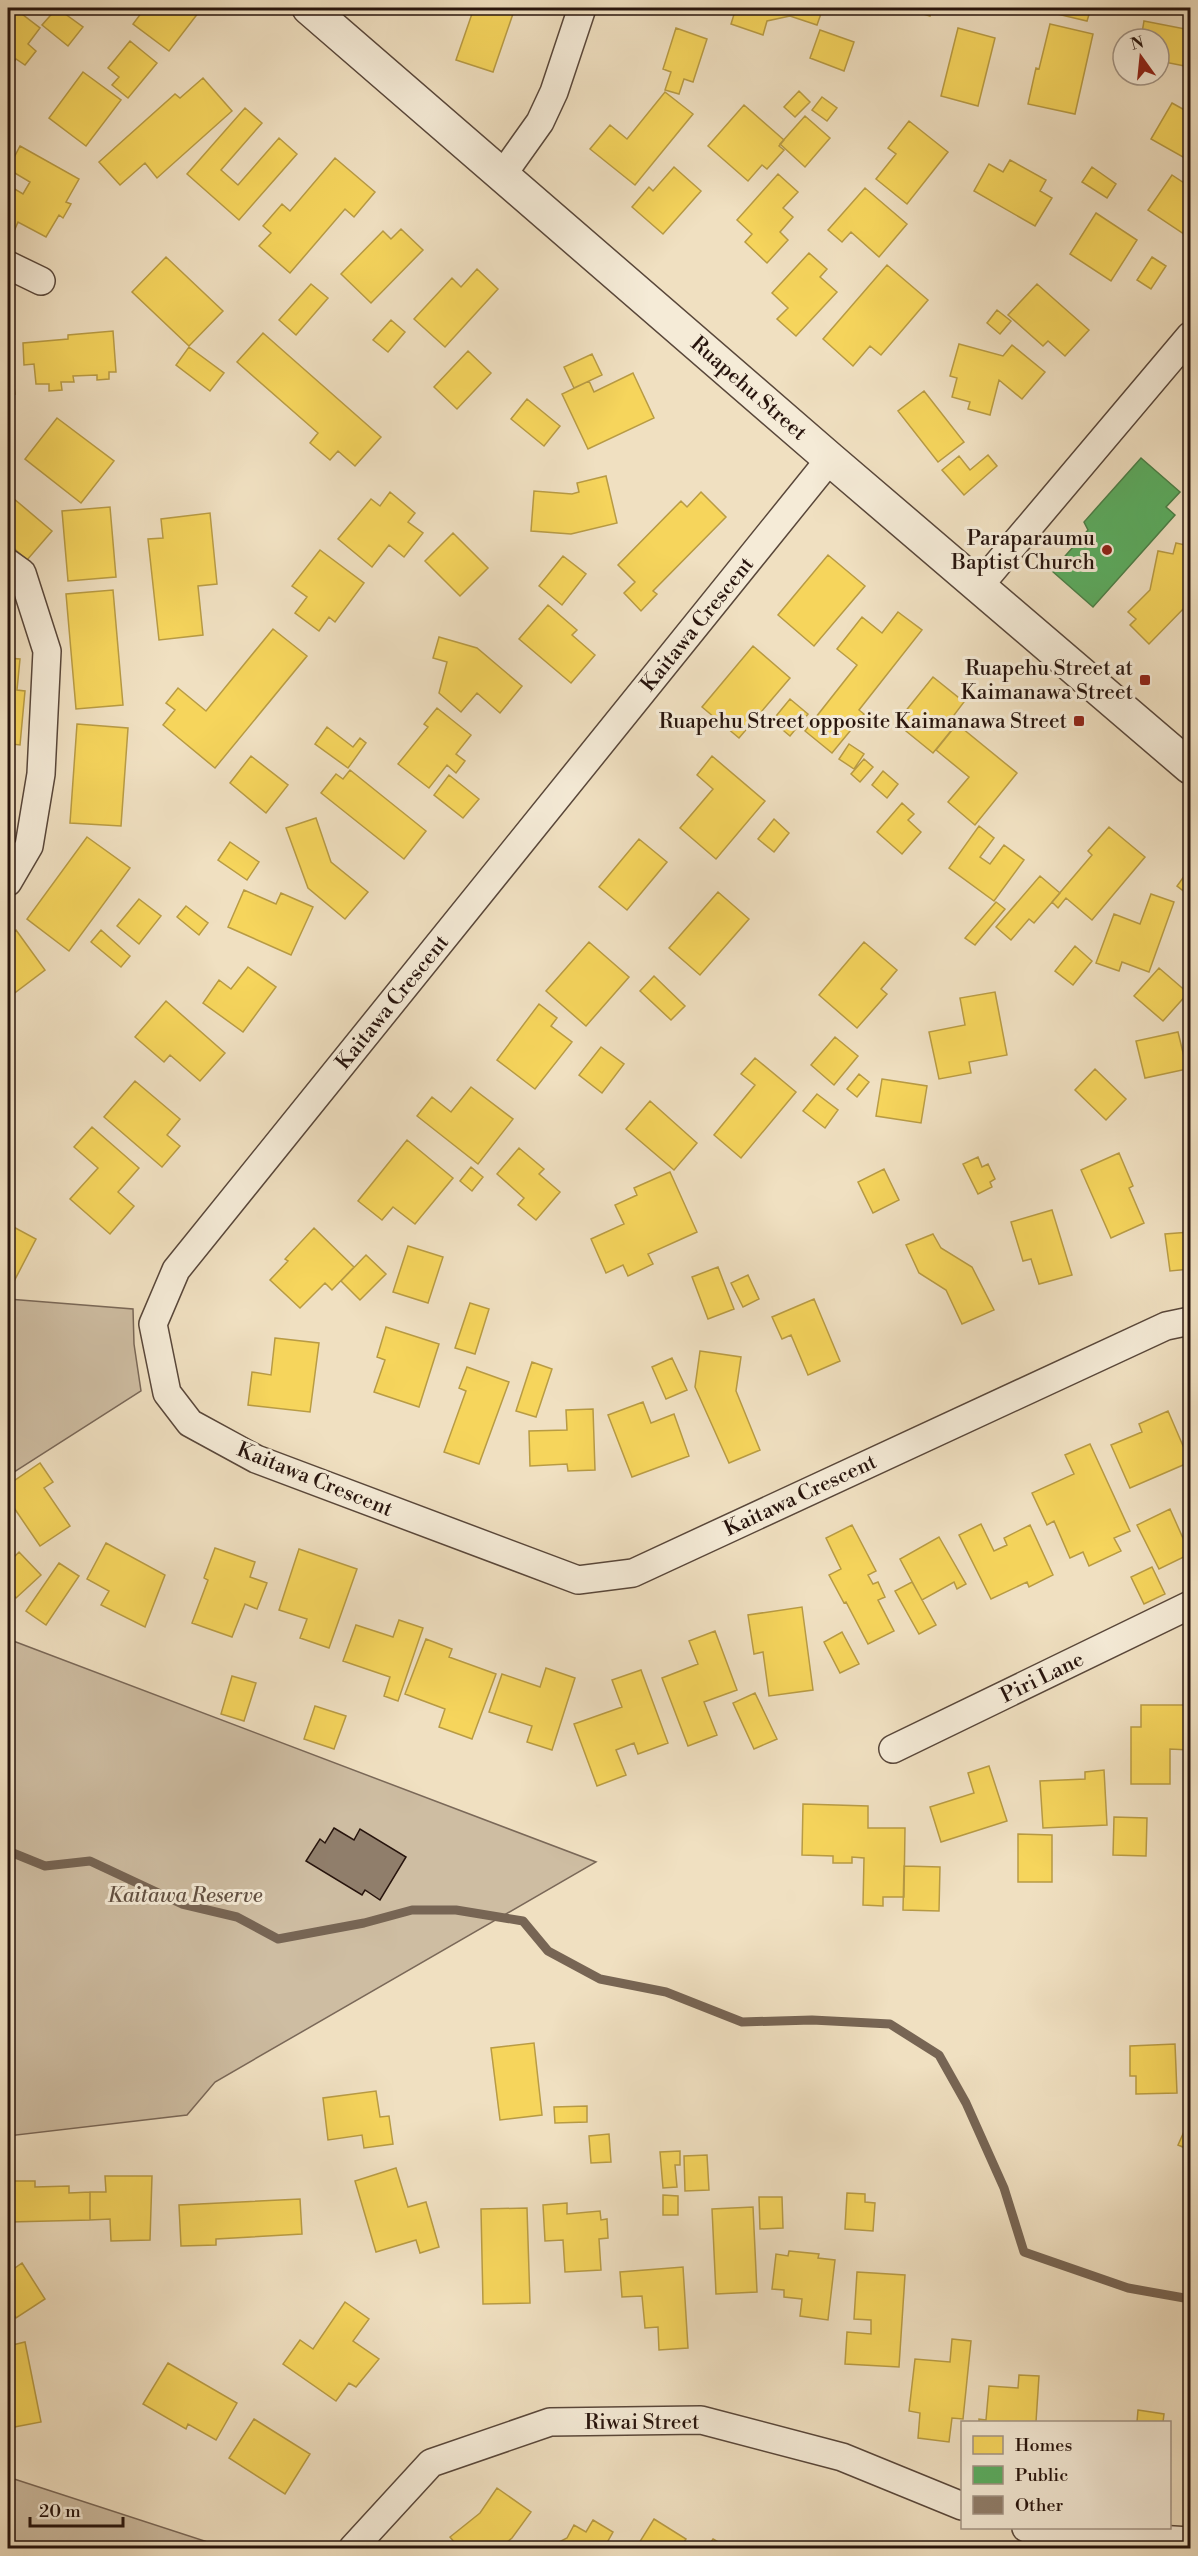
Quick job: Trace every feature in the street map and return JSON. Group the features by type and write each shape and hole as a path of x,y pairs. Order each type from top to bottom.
{"street":[{"name":"Ruapehu Street","path":"309,8 830,459 1191,767"},
{"path":"503,174 540,122 554,92 582,8"},
{"path":"8,265 41,281"},
{"path":"979,586 1191,336"},
{"name":"Kaitawa Crescent","path":"830,459 176,1270 153,1324 167,1393 190,1423 256,1459 578,1580 633,1573 1166,1326 1191,1321"},
{"path":"8,563 22,573 47,651 41,774 31,836 29,846 8,882"},
{"name":"Piri Lane","path":"894,1749 1191,1605"},
{"name":"Riwai Street","path":"353,2548 431,2463 550,2422 701,2420 842,2457 961,2505"},
{"path":"1030,2529 1040,2532 1191,2541"}],"green space":[{"path":"8,1299 133,1309 134,1344 141,1391 8,1476"},
{"name":"Kaitawa Reserve","path":"8,1639 596,1862 215,2082 187,2115 8,2136"},
{"path":"8,2477 226,2548 8,2548"}],"building: Homes":[{"path":"14,8 40,28 28,44 36,51 25,65 16,59 8,70 8,10"},
{"path":"57,8 83,27 68,46 42,25"},
{"path":"145,8 202,8 169,51 133,24"},
{"path":"474,8 515,8 493,72 456,60"},
{"path":"736,8 823,8 817,25 790,16 767,21 763,35 731,24"},
{"path":"903,8 932,8 930,16"},
{"path":"1058,8 1091,8 1087,21 1057,14"},
{"path":"1144,21 1190,28 1190,67 1171,63 1171,27 1143,27"},
{"path":"1050,24 1093,34 1075,114 1028,104 1036,68 1039,69"},
{"path":"676,28 707,39 693,82 684,79 679,94 665,90 671,72 663,69"},
{"path":"958,28 995,38 978,106 941,96"},
{"path":"820,30 854,42 844,71 810,58"},
{"path":"130,41 157,63 128,98 112,85 119,77 108,68"},
{"path":"83,72 121,100 86,146 49,118"},
{"path":"203,78 232,111 157,178 145,163 120,185 99,162 175,94 180,98"},
{"path":"799,91 810,102 795,117 784,107"},
{"path":"665,92 693,114 635,185 590,149 610,125 627,139"},
{"path":"822,97 837,108 827,121 812,110"},
{"path":"1172,103 1190,113 1190,161 1151,139"},
{"path":"744,105 784,140 779,146 784,150 767,169 762,165 748,181 708,146"},
{"path":"245,108 262,123 221,170 238,185 279,138 297,154 239,220 187,174"},
{"path":"805,116 830,138 805,167 780,144"},
{"path":"909,121 948,152 907,204 876,179 896,154 888,148"},
{"path":"20,146 79,179 66,202 71,204 63,218 59,215 46,237 18,222 15,229 8,224 8,185 23,194 30,182 8,169"},
{"path":"335,158 375,192 354,217 345,209 290,273 259,246 271,233 263,226 282,204 290,211"},
{"path":"1010,160 1046,180 1040,191 1052,198 1035,226 974,191 989,164 1003,172"},
{"path":"674,167 701,191 663,234 632,207 649,187 653,191"},
{"path":"1092,167 1116,184 1107,198 1082,182"},
{"path":"778,174 798,192 783,208 793,217 780,232 788,240 767,263 745,242 752,234 737,220"},
{"path":"1172,175 1190,187 1190,238 1148,210"},
{"path":"865,188 907,224 879,257 851,232 842,242 828,230"},
{"path":"1096,213 1137,240 1111,281 1070,254"},
{"path":"401,229 423,250 371,303 341,274 383,231 391,239"},
{"path":"809,253 827,269 820,277 837,292 796,336 777,319 788,308 772,293"},
{"path":"166,257 223,311 189,346 132,292"},
{"path":"1152,257 1166,266 1151,289 1137,280"},
{"path":"887,265 928,300 881,355 870,346 853,366 823,339"},
{"path":"477,269 498,289 445,347 414,319 452,278 461,287"},
{"path":"311,284 328,298 296,335 279,320"},
{"path":"1037,284 1089,330 1065,356 1048,341 1043,346 1008,315"},
{"path":"997,310 1011,321 1000,334 987,323"},
{"path":"391,320 405,332 388,352 373,340"},
{"path":"113,331 116,372 109,372 109,379 97,380 97,375 73,376 74,382 61,382 62,390 49,391 49,384 36,384 34,364 24,365 23,343 68,339 68,335"},
{"path":"263,333 381,437 355,466 338,451 330,460 310,443 318,433 237,362"},
{"path":"959,344 1003,356 1012,345 1045,372 1022,399 999,380 990,415 968,409 970,402 952,397 957,378 950,376"},
{"path":"189,347 224,373 210,391 176,365"},
{"path":"468,351 491,373 457,409 434,387"},
{"path":"592,354 602,375 574,388 564,367"},
{"path":"11,363 15,394 8,395 8,364"},
{"path":"633,373 654,418 588,449 562,394 589,381 594,392"},
{"path":"924,391 964,442 938,462 898,411"},
{"path":"527,399 560,426 544,446 511,419"},
{"path":"57,418 114,461 81,503 25,459"},
{"path":"988,455 997,466 964,495 942,470 959,456 970,470"},
{"path":"606,476 617,523 571,534 531,531 534,491 572,494 579,492 577,483"},
{"path":"390,492 415,513 408,522 423,533 404,557 389,545 372,567 338,539 371,499 380,506"},
{"path":"701,492 726,517 653,591 657,594 641,611 624,593 635,582 618,565 681,501 687,507"},
{"path":"13,498 52,531 27,560 8,543 8,504"},
{"path":"110,507 116,577 68,581 62,511"},
{"path":"210,513 217,584 198,586 203,635 159,640 148,539 163,538 161,519"},
{"path":"453,533 488,568 460,596 425,561"},
{"path":"1176,543 1190,546 1190,602 1149,644 1130,625 1136,619 1128,612 1150,590 1158,551 1173,554"},
{"path":"320,550 364,583 335,622 329,617 319,631 295,613 307,597 292,586"},
{"path":"828,555 865,586 814,646 778,615"},
{"path":"563,556 586,574 562,605 539,586"},
{"path":"113,590 123,705 76,709 66,594"},
{"path":"548,605 577,630 572,635 595,655 571,683 519,639"},
{"path":"898,612 922,630 859,710 864,714 832,753 805,731 857,665 837,649 862,617 882,633"},
{"path":"273,629 307,656 215,768 163,725 175,710 166,703 178,688 206,711"},
{"path":"439,637 477,648 522,686 500,713 477,693 461,712 439,693 447,662 433,658"},
{"path":"753,646 790,678 739,738 702,707"},
{"path":"8,658 20,659 17,690 25,691 20,745 12,744 9,772"},
{"path":"933,677 964,702 948,723 954,727 933,753 896,723"},
{"path":"790,699 808,714 790,736 772,721"},
{"path":"437,708 471,735 456,754 465,761 456,773 447,765 429,788 398,764 428,727 424,724"},
{"path":"77,724 128,728 121,826 70,823"},
{"path":"957,724 1017,773 975,825 948,802 969,777 936,750"},
{"path":"327,727 353,747 360,738 366,743 348,768 315,744"},
{"path":"849,744 864,754 854,769 839,759"},
{"path":"251,756 288,785 266,813 230,783"},
{"path":"712,756 765,801 716,859 680,828 713,789 697,775"},
{"path":"864,759 873,767 860,782 851,774"},
{"path":"350,770 426,831 404,859 321,793 336,774 343,779"},
{"path":"883,771 898,784 887,798 872,785"},
{"path":"449,775 479,799 463,818 434,795"},
{"path":"902,803 914,814 908,820 921,832 902,854 877,832"},
{"path":"316,818 331,862 368,892 345,919 308,888 286,828"},
{"path":"774,819 789,833 774,852 758,839"},
{"path":"979,826 994,838 980,857 990,864 1004,845 1024,860 994,901 949,868"},
{"path":"1109,827 1145,857 1092,920 1066,898 1058,908 1052,902 1092,855 1088,851"},
{"path":"87,837 130,868 69,951 27,919"},
{"path":"639,839 667,862 627,910 599,887"},
{"path":"230,842 259,862 247,880 218,860"},
{"path":"1190,868 1190,896 1177,886"},
{"path":"1040,876 1060,893 1034,923 1029,919 1011,940 996,927"},
{"path":"244,890 276,904 281,893 313,907 291,955 228,927"},
{"path":"718,892 749,919 700,975 669,948"},
{"path":"1151,894 1174,902 1149,972 1122,962 1119,971 1096,963 1114,914 1140,924"},
{"path":"139,899 161,916 139,944 117,926"},
{"path":"996,902 1005,909 975,945 965,938"},
{"path":"186,906 208,923 199,935 177,917"},
{"path":"16,930 45,970 8,998 8,936"},
{"path":"101,930 130,956 121,967 91,942"},
{"path":"589,942 629,977 586,1026 546,991"},
{"path":"864,942 897,970 881,989 887,994 857,1028 819,995"},
{"path":"1075,946 1092,961 1073,985 1055,971"},
{"path":"248,967 276,987 243,1032 203,1003 219,980 231,989"},
{"path":"1159,968 1188,993 1163,1021 1134,996"},
{"path":"654,976 685,1006 671,1020 640,991"},
{"path":"995,992 1007,1055 969,1062 971,1073 939,1079 929,1032 965,1025 960,998"},
{"path":"166,1001 225,1053 200,1081 170,1055 164,1062 135,1037"},
{"path":"539,1004 557,1018 551,1026 572,1042 535,1089 497,1060"},
{"path":"1178,1032 1187,1069 1145,1078 1136,1041"},
{"path":"835,1037 858,1056 834,1085 811,1065"},
{"path":"601,1047 624,1064 602,1093 579,1075"},
{"path":"755,1058 796,1092 741,1158 714,1135 755,1085 741,1074"},
{"path":"1095,1069 1126,1099 1106,1120 1075,1090"},
{"path":"859,1074 869,1082 857,1097 847,1089"},
{"path":"882,1079 927,1086 921,1123 876,1116"},
{"path":"135,1081 180,1119 167,1135 180,1146 162,1167 104,1117"},
{"path":"471,1087 513,1119 478,1164 417,1116 432,1097 451,1112"},
{"path":"817,1094 838,1110 825,1128 803,1111"},
{"path":"650,1101 697,1143 674,1170 626,1129"},
{"path":"1190,1103 1190,1143 1184,1104"},
{"path":"92,1127 139,1168 118,1192 134,1206 110,1234 70,1199 98,1168 74,1147"},
{"path":"407,1140 453,1178 415,1224 393,1207 382,1220 358,1201"},
{"path":"519,1148 544,1169 539,1174 560,1192 536,1220 518,1205 524,1198 497,1174"},
{"path":"1119,1153 1133,1186 1129,1188 1144,1223 1111,1238 1081,1170"},
{"path":"978,1157 982,1167 988,1164 995,1179 990,1182 992,1187 978,1194 963,1164"},
{"path":"471,1167 483,1177 472,1191 460,1181"},
{"path":"884,1169 899,1200 873,1213 858,1182"},
{"path":"670,1172 697,1232 648,1254 653,1264 628,1276 623,1265 606,1273 591,1239 624,1224 615,1205 637,1195 634,1188"},
{"path":"1052,1210 1072,1275 1039,1284 1031,1259 1023,1261 1011,1222"},
{"path":"8,1224 36,1239 9,1291 8,1290"},
{"path":"314,1228 354,1267 332,1290 325,1283 300,1308 270,1280 288,1261 285,1259"},
{"path":"1190,1232 1190,1269 1170,1271 1165,1234"},
{"path":"933,1234 941,1248 972,1267 994,1310 962,1324 946,1290 919,1273 906,1245"},
{"path":"408,1246 443,1257 428,1303 393,1292"},
{"path":"366,1255 386,1274 360,1300 341,1281"},
{"path":"718,1267 734,1309 708,1319 692,1277"},
{"path":"748,1275 759,1299 743,1307 731,1283"},
{"path":"814,1299 840,1361 808,1375 791,1335 782,1339 772,1317"},
{"path":"470,1303 489,1309 475,1354 455,1348"},
{"path":"386,1327 439,1344 419,1407 374,1392 385,1360 377,1357"},
{"path":"275,1338 319,1343 310,1412 248,1405 252,1372 271,1375"},
{"path":"700,1351 741,1357 736,1391 760,1450 729,1463 695,1387"},
{"path":"672,1358 687,1390 666,1399 652,1367"},
{"path":"532,1362 552,1369 536,1417 516,1411"},
{"path":"467,1367 509,1382 479,1464 444,1452 466,1391 459,1388"},
{"path":"643,1402 651,1423 674,1414 689,1456 632,1477 608,1415"},
{"path":"593,1409 595,1470 568,1471 567,1464 530,1466 529,1431 567,1430 566,1410"},
{"path":"1168,1411 1190,1462 1130,1488 1111,1445 1142,1432 1139,1424"},
{"path":"1090,1444 1130,1531 1114,1538 1121,1551 1089,1566 1083,1552 1070,1558 1054,1521 1047,1525 1032,1493 1074,1474 1065,1455"},
{"path":"40,1463 53,1482 44,1488 70,1526 40,1546 8,1499 8,1485"},
{"path":"1170,1509 1190,1554 1159,1569 1137,1525"},
{"path":"981,1524 994,1551 1007,1545 1004,1538 1030,1525 1053,1575 1029,1587 1027,1582 991,1599 959,1535"},
{"path":"852,1525 876,1571 868,1575 873,1584 878,1582 885,1597 878,1600 894,1631 868,1644 829,1575 841,1569 826,1538"},
{"path":"939,1537 966,1584 957,1589 954,1582 922,1600 900,1559"},
{"path":"106,1543 165,1575 145,1627 101,1605 109,1591 87,1579"},
{"path":"215,1548 255,1562 250,1577 267,1583 257,1609 245,1604 232,1637 192,1623 208,1580 204,1578"},
{"path":"299,1549 357,1569 329,1648 300,1638 307,1619 279,1610"},
{"path":"19,1552 41,1575 16,1598 8,1589 8,1563"},
{"path":"59,1563 79,1576 46,1625 26,1611"},
{"path":"1152,1567 1165,1594 1144,1604 1131,1577"},
{"path":"912,1582 936,1625 919,1634 895,1591"},
{"path":"802,1607 813,1690 769,1696 763,1652 754,1654 748,1615"},
{"path":"399,1620 423,1628 398,1701 384,1696 390,1677 343,1661 356,1625 393,1637"},
{"path":"715,1631 737,1690 704,1702 717,1735 688,1746 662,1678 698,1664 689,1641"},
{"path":"842,1632 859,1664 840,1673 824,1642"},
{"path":"426,1639 452,1649 449,1657 496,1674 472,1739 439,1727 445,1709 405,1694"},
{"path":"546,1668 575,1678 552,1750 527,1742 532,1726 489,1712 502,1674 540,1687"},
{"path":"641,1670 668,1743 638,1754 634,1743 616,1750 626,1775 597,1786 574,1724 622,1707 612,1680"},
{"path":"232,1676 256,1683 244,1721 221,1714"},
{"path":"755,1693 777,1739 754,1749 733,1703"},
{"path":"1141,1705 1189,1705 1189,1750 1170,1749 1170,1784 1131,1784 1131,1727 1141,1727"},
{"path":"315,1706 346,1716 334,1749 304,1739"},
{"path":"989,1766 1007,1821 941,1842 930,1807 974,1793 968,1773"},
{"path":"1104,1770 1107,1825 1043,1828 1040,1781 1085,1779 1085,1772"},
{"path":"803,1804 868,1806 868,1828 905,1828 904,1897 883,1897 883,1906 863,1905 864,1858 852,1857 852,1863 833,1863 833,1856 802,1855"},
{"path":"1114,1817 1147,1818 1146,1856 1113,1855"},
{"path":"1018,1834 1052,1835 1052,1882 1018,1882"},
{"path":"904,1866 940,1867 939,1911 903,1910"},
{"path":"534,2043 542,2115 500,2120 491,2048"},
{"path":"1175,2044 1177,2093 1136,2094 1136,2076 1130,2076 1130,2046"},
{"path":"376,2091 380,2117 389,2116 393,2144 364,2148 362,2135 328,2140 323,2098"},
{"path":"587,2106 587,2122 555,2123 554,2107"},
{"path":"1190,2118 1190,2150 1178,2145"},
{"path":"609,2134 611,2162 591,2163 589,2136"},
{"path":"680,2151 680,2165 675,2165 677,2187 663,2188 660,2152"},
{"path":"707,2155 709,2190 685,2191 684,2156"},
{"path":"396,2168 408,2207 426,2202 439,2247 420,2253 416,2240 376,2252 355,2181"},
{"path":"105,2176 152,2176 150,2240 111,2241 110,2219 90,2220 90,2192 106,2192"},
{"path":"9,2181 35,2181 35,2187 69,2186 69,2193 90,2192 90,2220 10,2222"},
{"path":"847,2193 865,2194 865,2202 875,2203 873,2231 845,2229"},
{"path":"663,2195 678,2196 678,2215 663,2215"},
{"path":"759,2197 782,2197 783,2228 760,2229"},
{"path":"300,2199 302,2234 216,2239 216,2245 181,2246 179,2205"},
{"path":"567,2203 567,2214 600,2211 601,2220 607,2219 608,2238 599,2239 601,2270 565,2272 563,2240 545,2241 543,2205"},
{"path":"753,2207 757,2292 716,2294 712,2209"},
{"path":"527,2208 530,2303 483,2304 481,2209"},
{"path":"789,2251 819,2254 818,2258 835,2260 828,2320 800,2316 802,2299 784,2297 784,2290 772,2289 776,2254 788,2256"},
{"path":"22,2263 45,2299 16,2318 8,2305 8,2273"},
{"path":"683,2267 688,2348 659,2350 658,2327 645,2328 642,2296 622,2297 620,2272"},
{"path":"857,2272 905,2275 899,2367 845,2364 847,2332 871,2334 871,2320 854,2319"},
{"path":"345,2302 369,2319 353,2341 379,2359 356,2387 349,2383 336,2401 283,2364 300,2340 313,2349"},
{"path":"952,2339 971,2341 963,2419 952,2418 949,2442 918,2438 920,2413 909,2411 915,2359 950,2362"},
{"path":"25,2342 41,2422 9,2428 8,2346"},
{"path":"168,2363 237,2403 216,2440 188,2424 186,2429 143,2404"},
{"path":"1019,2375 1039,2376 1036,2421 979,2421 979,2419 986,2420 989,2386 1018,2388"},
{"path":"1138,2410 1164,2414 1163,2421 1137,2421"},
{"path":"254,2419 310,2454 285,2494 229,2458"},
{"path":"497,2488 531,2512 512,2538 500,2548 459,2548 450,2537 480,2513"},
{"path":"654,2519 686,2539 680,2548 636,2548"},
{"path":"593,2520 613,2532 604,2548 547,2548 567,2538 574,2525 586,2532"},
{"path":"713,2539 729,2548 707,2548"}],"building: Public":[{"name":"Paraparaumu Baptist Church","path":"1141,458 1180,492 1166,507 1175,515 1093,607 1052,571 1088,530 1084,522"}],"building: Other":[{"path":"334,1828 354,1840 360,1829 406,1857 380,1900 365,1890 362,1895 306,1861 320,1839 325,1843"}],"waterway":[{"path":"8,1851 45,1866 90,1861 182,1904 237,1917 278,1939 364,1923 412,1910 456,1910 523,1921 548,1951 600,1979 666,1992 742,2022 812,2020 890,2024 939,2055 966,2103 1004,2188 1024,2252 1128,2288 1190,2299"}],"place":[{"name":"Paraparaumu Baptist Church","path":"1107,550"},
{"name":"Ruapehu Street at Kaimanawa Street","path":"1145,680"},
{"name":"Ruapehu Street opposite Kaimanawa Street","path":"1079,721"}]}
